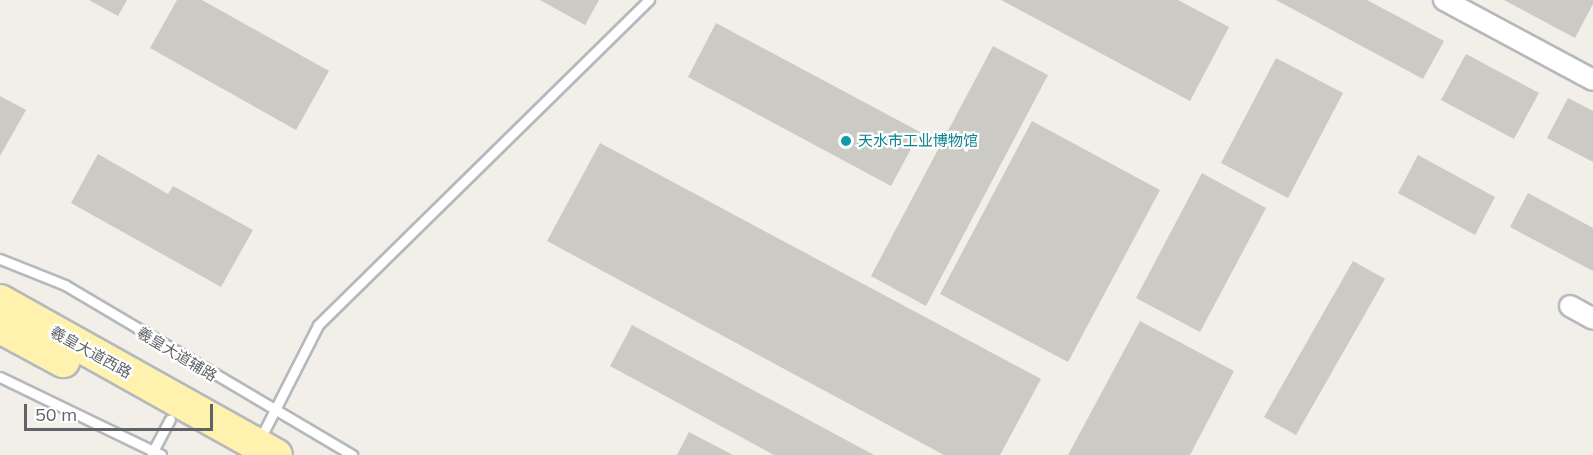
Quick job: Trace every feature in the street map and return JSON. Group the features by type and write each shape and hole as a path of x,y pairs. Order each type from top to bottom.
{"main road":[{"name":"羲皇大道西路","path":"0,301 257,452"},
{"name":"羲皇大道西路","path":"0,327 170,418 257,452"}],"street":[{"path":"1444,0 1593,80"},
{"path":"1570,306 1593,319"}],"lane":[{"path":"257,452 273,413 318,326 649,0"},
{"name":"羲皇大道辅路","path":"0,259 64,285 273,413 352,455"},
{"path":"0,377 155,453 170,418"}],"building":[{"path":"89,0 127,0 118,16"},
{"path":"177,0 202,0 329,71 296,130 150,48"},
{"path":"540,0 599,0 585,25"},
{"path":"1001,0 1178,0 1229,27 1190,101"},
{"path":"1276,0 1367,0 1444,41 1423,79"},
{"path":"1504,0 1593,0 1593,4 1575,38"},
{"path":"716,23 920,132 891,186 688,77"},
{"path":"993,46 1048,75 926,306 871,276"},
{"path":"1466,54 1539,93 1514,139 1441,100"},
{"path":"1276,58 1343,93 1288,198 1221,163"},
{"path":"0,96 26,110 0,156"},
{"path":"1568,98 1593,111 1593,162 1547,138"},
{"path":"1032,121 1160,190 1068,362 940,294"},
{"path":"600,143 1041,379 1000,455 944,455 547,241"},
{"path":"98,154 168,194 173,186 253,230 221,287 71,203"},
{"path":"1418,155 1495,197 1475,235 1398,193"},
{"path":"1202,173 1266,208 1200,332 1136,298"},
{"path":"1528,193 1593,228 1593,271 1510,227"},
{"path":"1353,261 1385,279 1296,435 1264,417"},
{"path":"1140,321 1234,371 1190,455 1068,455"},
{"path":"632,325 874,455 774,455 610,366"},
{"path":"689,432 733,455 677,455"}],"place":[{"name":"天水市工业博物馆","path":"846,141"}]}
